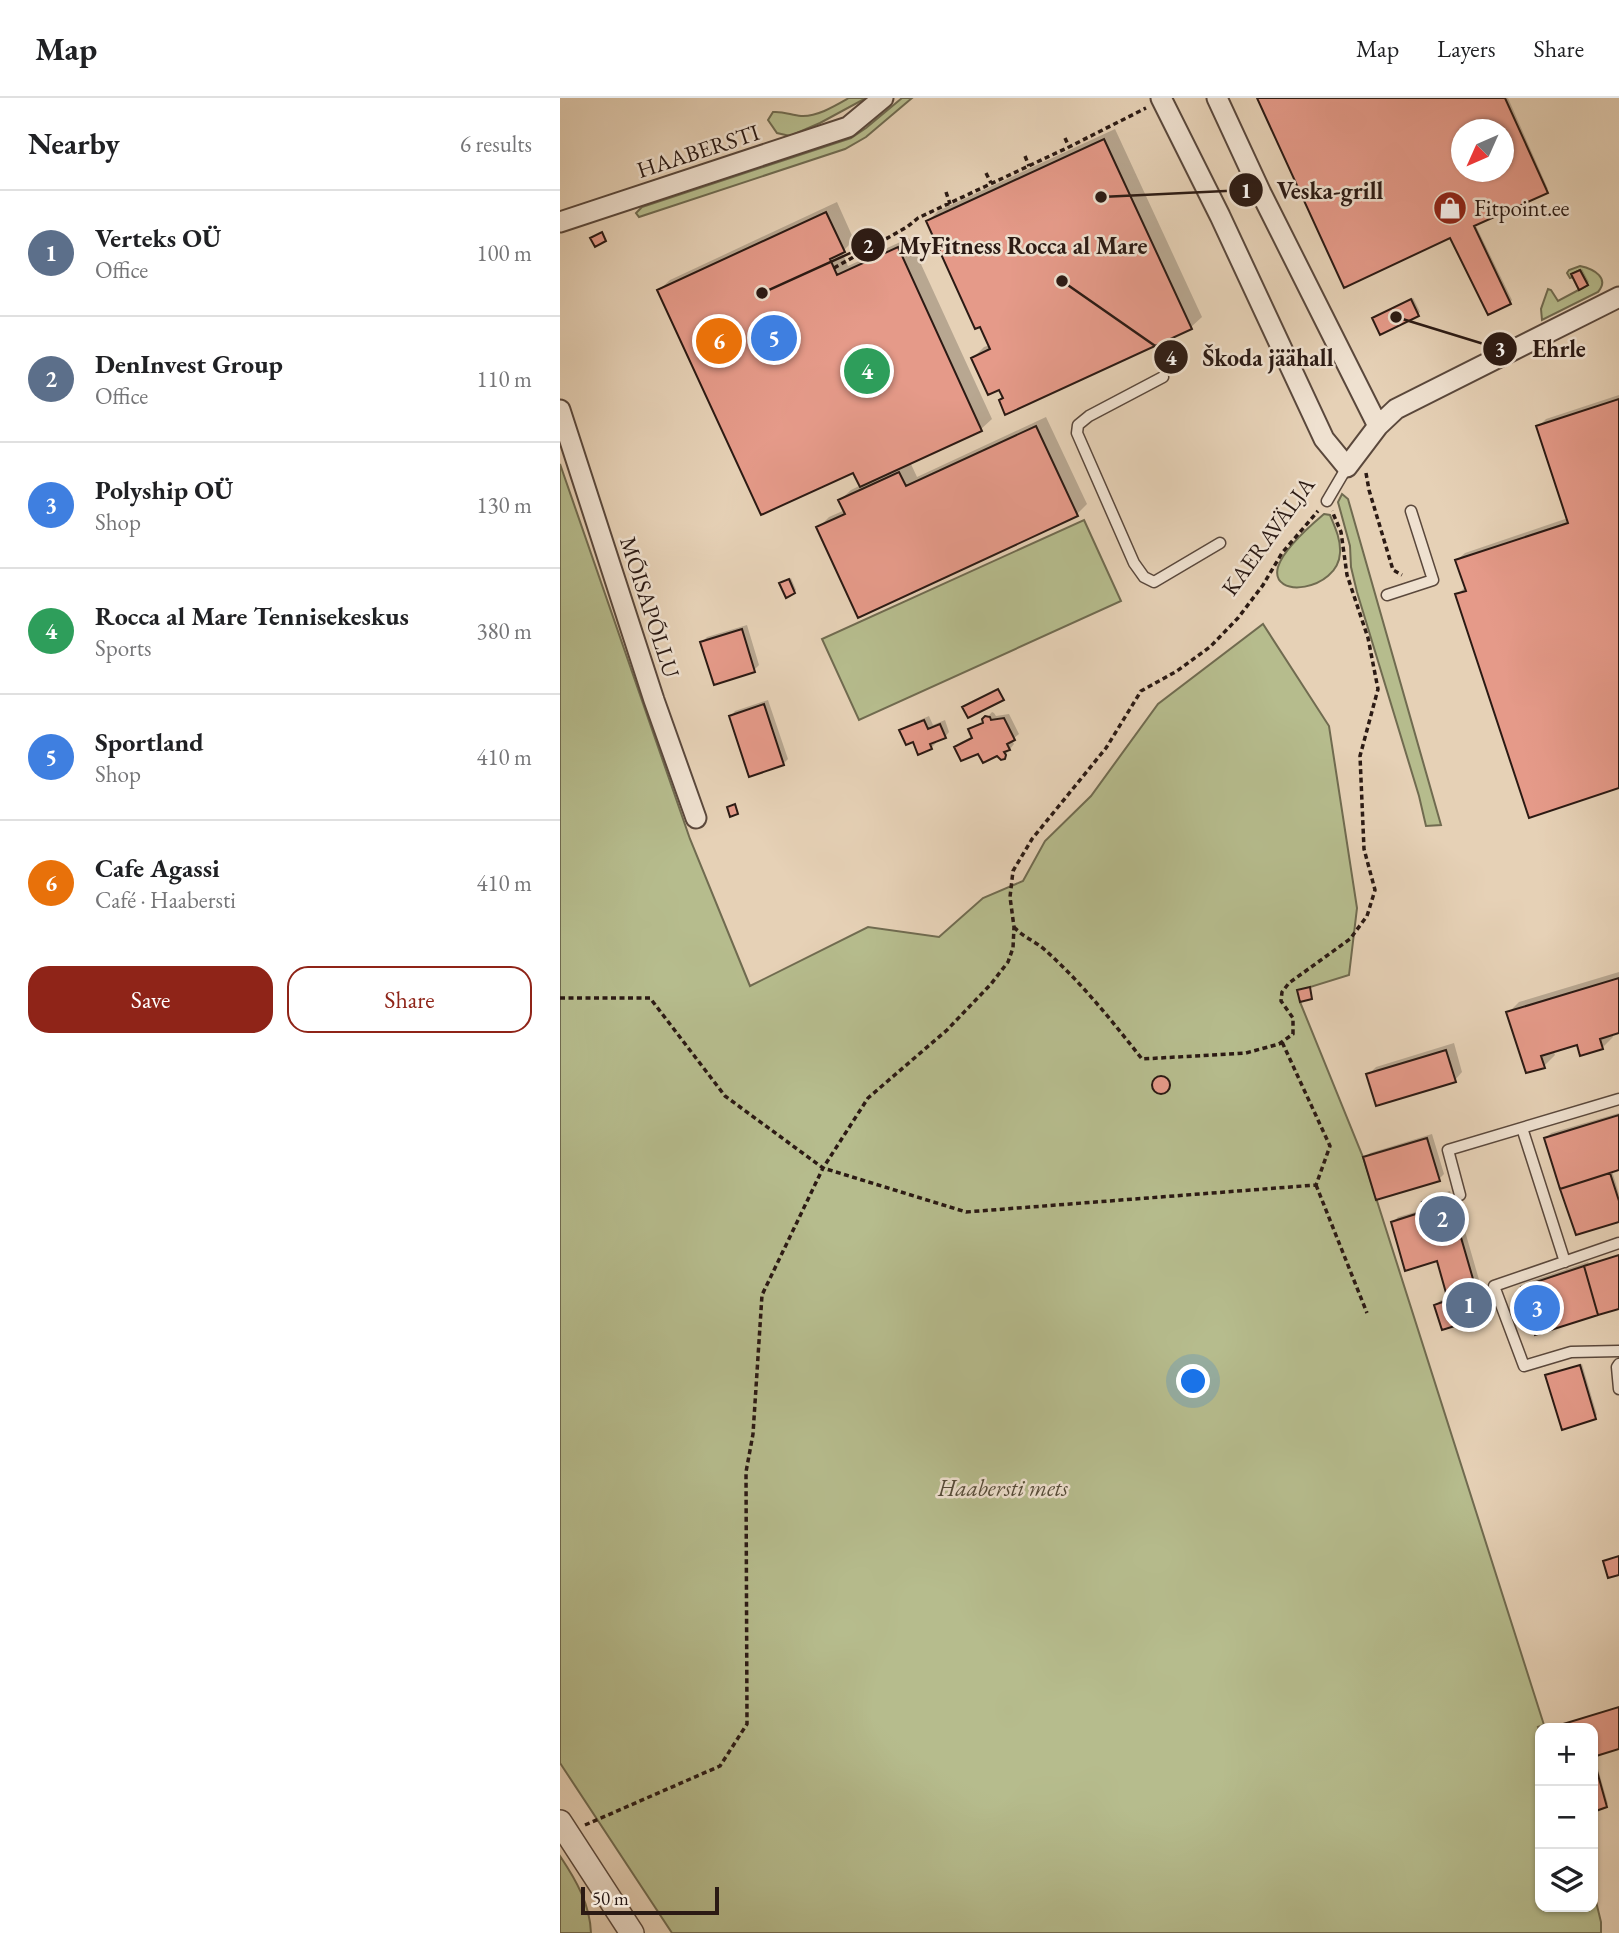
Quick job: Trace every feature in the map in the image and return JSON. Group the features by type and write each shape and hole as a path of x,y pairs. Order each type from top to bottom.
{"street":[{"name":"HAABERSTI","path":"560,222 848,127 883,98"},
{"path":"1217,98 1261,193 1378,426"},
{"path":"1156,102 1220,216 1324,439 1357,469"},
{"name":"KAERAVÄLJA","path":"1357,469 1378,426 1396,409 1619,298"},
{"name":"MÕISAPÕLLU","path":"560,410 654,700 696,818"},
{"path":"564,1828 632,1933"}],"lane":[{"path":"1163,377 1089,416 1078,425 1076,433 1134,563 1144,577 1154,582 1220,543"},
{"name":"KAERAVÄLJA","path":"1327,501 1357,469"},
{"path":"1387,595 1433,580 1411,511"},
{"path":"1460,1195 1448,1150 1619,1099"},
{"path":"1522,1128 1565,1262"},
{"path":"1619,1242 1494,1286 1524,1366 1571,1352 1619,1351"},
{"path":"1619,1364 1619,1389"}],"path":[{"path":"834,268 907,227 918,218 1069,147 1156,102"},
{"path":"1065,138 1069,147"},
{"path":"1025,156 1029,166"},
{"path":"986,173 991,183"},
{"path":"946,192 950,204"},
{"path":"855,243 859,254"},
{"path":"1357,469 1369,490 1393,570 1402,575"},
{"path":"1014,928 1043,948 1108,1017 1142,1059 1246,1053 1282,1042 1293,1034 1293,1018 1281,1000 1282,992 1289,983 1350,939 1367,916 1375,890 1364,849 1360,757 1378,689 1368,638 1347,575 1341,532 1327,501"},
{"name":"KAERAVÄLJA","path":"1014,928 1010,897 1013,871 1032,839 1106,748 1141,691 1177,671 1219,638 1263,585 1282,553 1327,501"},
{"path":"564,1828 720,1766 747,1724 746,1472 753,1434 762,1295 823,1168 868,1098 947,1030 991,984 1008,962 1013,948 1014,928"},
{"path":"560,999 650,998 725,1096 823,1168 966,1212 1316,1185"},
{"path":"1282,1042 1330,1146 1316,1185 1367,1312"}],"green space":[{"path":"849,98 866,98 790,136 777,133 768,120 773,112 813,115"},
{"path":"902,98 912,98 866,137 845,149 639,217 636,213 642,207 851,138"},
{"path":"1580,266 1599,275 1602,282 1598,292 1542,320 1541,309 1548,289 1558,301 1588,285 1580,270 1570,278 1567,273"},
{"name":"Haabersti mets","path":"560,464 690,839 750,986 868,927 939,937 983,898 1023,881 1045,841 1091,796 1158,704 1263,624 1329,726 1357,908 1349,975 1310,987 1300,1002 1363,1157 1543,1723 1535,1723 1535,1912 1598,1912 1598,1910 1601,1933 672,1933 560,1763"},
{"path":"1342,494 1348,499 1441,825 1426,826 1357,592 1351,567 1350,546 1338,502"},
{"path":"1324,514 1330,515 1339,538 1340,553 1336,566 1328,576 1317,583 1305,587 1284,584 1278,577 1278,567 1285,553"},
{"path":"1084,520 1121,601 859,720 822,639"},
{"path":"560,1856 581,1893 588,1912 591,1933 560,1933"}],"building":[{"path":"1257,98 1505,98 1548,193 1474,226 1511,304 1488,315 1450,238 1344,288"},
{"path":"1104,139 1192,329 1005,415 999,400 1003,398 999,390 988,395 971,358 990,349 980,327 975,329 926,221"},
{"path":"826,212 845,252 830,259 837,275 898,247 982,431 860,487 853,473 761,515 657,290"},
{"path":"602,232 606,241 595,247 590,238"},
{"path":"1580,270 1588,285 1579,290 1571,274"},
{"path":"1411,299 1419,316 1380,335 1372,318"},
{"path":"1619,399 1619,788 1529,818 1455,594 1466,591 1455,560 1568,523 1536,426"},
{"path":"1036,426 1078,516 858,618 816,527 845,514 838,500 899,472 906,486"},
{"path":"789,579 795,593 786,598 779,583"},
{"path":"742,629 755,672 714,685 700,642"},
{"path":"998,689 1004,700 968,718 962,707"},
{"path":"764,704 784,765 749,777 729,716"},
{"path":"985,716 991,720 1004,718 1015,740 1007,744 1010,750 1004,752 1005,759 1001,760 997,756 983,763 978,754 961,761 954,747 972,738 968,729 983,723"},
{"path":"924,720 928,729 940,724 946,738 930,744 932,749 918,755 913,742 906,745 899,730"},
{"path":"735,804 738,814 730,817 727,807"},
{"path":"1619,978 1619,1033 1600,1039 1603,1049 1580,1056 1577,1045 1541,1056 1545,1068 1526,1073 1506,1012"},
{"path":"1310,987 1312,999 1300,1002 1297,990"},
{"path":"1446,1050 1456,1082 1376,1106 1366,1074"},
{"path":"1161,1076 1167,1079 1170,1085 1167,1091 1161,1094 1155,1091 1152,1085 1155,1079"},
{"path":"1619,1115 1619,1170 1560,1189 1544,1138"},
{"path":"1427,1138 1440,1181 1376,1200 1363,1157"},
{"path":"1610,1173 1619,1201 1619,1222 1576,1235 1560,1189"},
{"path":"1446,1195 1448,1204 1451,1203 1484,1317 1442,1330 1434,1305 1448,1300 1437,1261 1405,1271 1391,1222 1425,1211 1422,1202"},
{"path":"1619,1255 1619,1309 1598,1315 1584,1266"},
{"path":"1584,1266 1598,1315 1535,1335 1521,1287"},
{"path":"1580,1365 1596,1419 1562,1430 1545,1375"},
{"path":"1619,1556 1619,1575 1608,1578 1603,1561"},
{"path":"1619,1707 1619,1749 1598,1755 1598,1723 1566,1723"},
{"path":"1598,1775 1607,1807 1598,1810"}],"place":[{"name":"Veska-grill","path":"1101,197"},
{"name":"Fitpoint.ee","path":"1450,208"},
{"name":"Škoda jäähall","path":"1062,281"},
{"name":"MyFitness Rocca al Mare","path":"762,293"},
{"name":"Ehrle","path":"1396,317"},
{"name":"Sportland","path":"774,338"},
{"name":"Cafe Agassi","path":"719,341"},
{"name":"Rocca al Mare Tennisekeskus","path":"867,371"},
{"name":"DenInvest Group","path":"1442,1219"},
{"name":"Verteks OÜ","path":"1469,1305"},
{"name":"Polyship OÜ","path":"1537,1308"}]}
